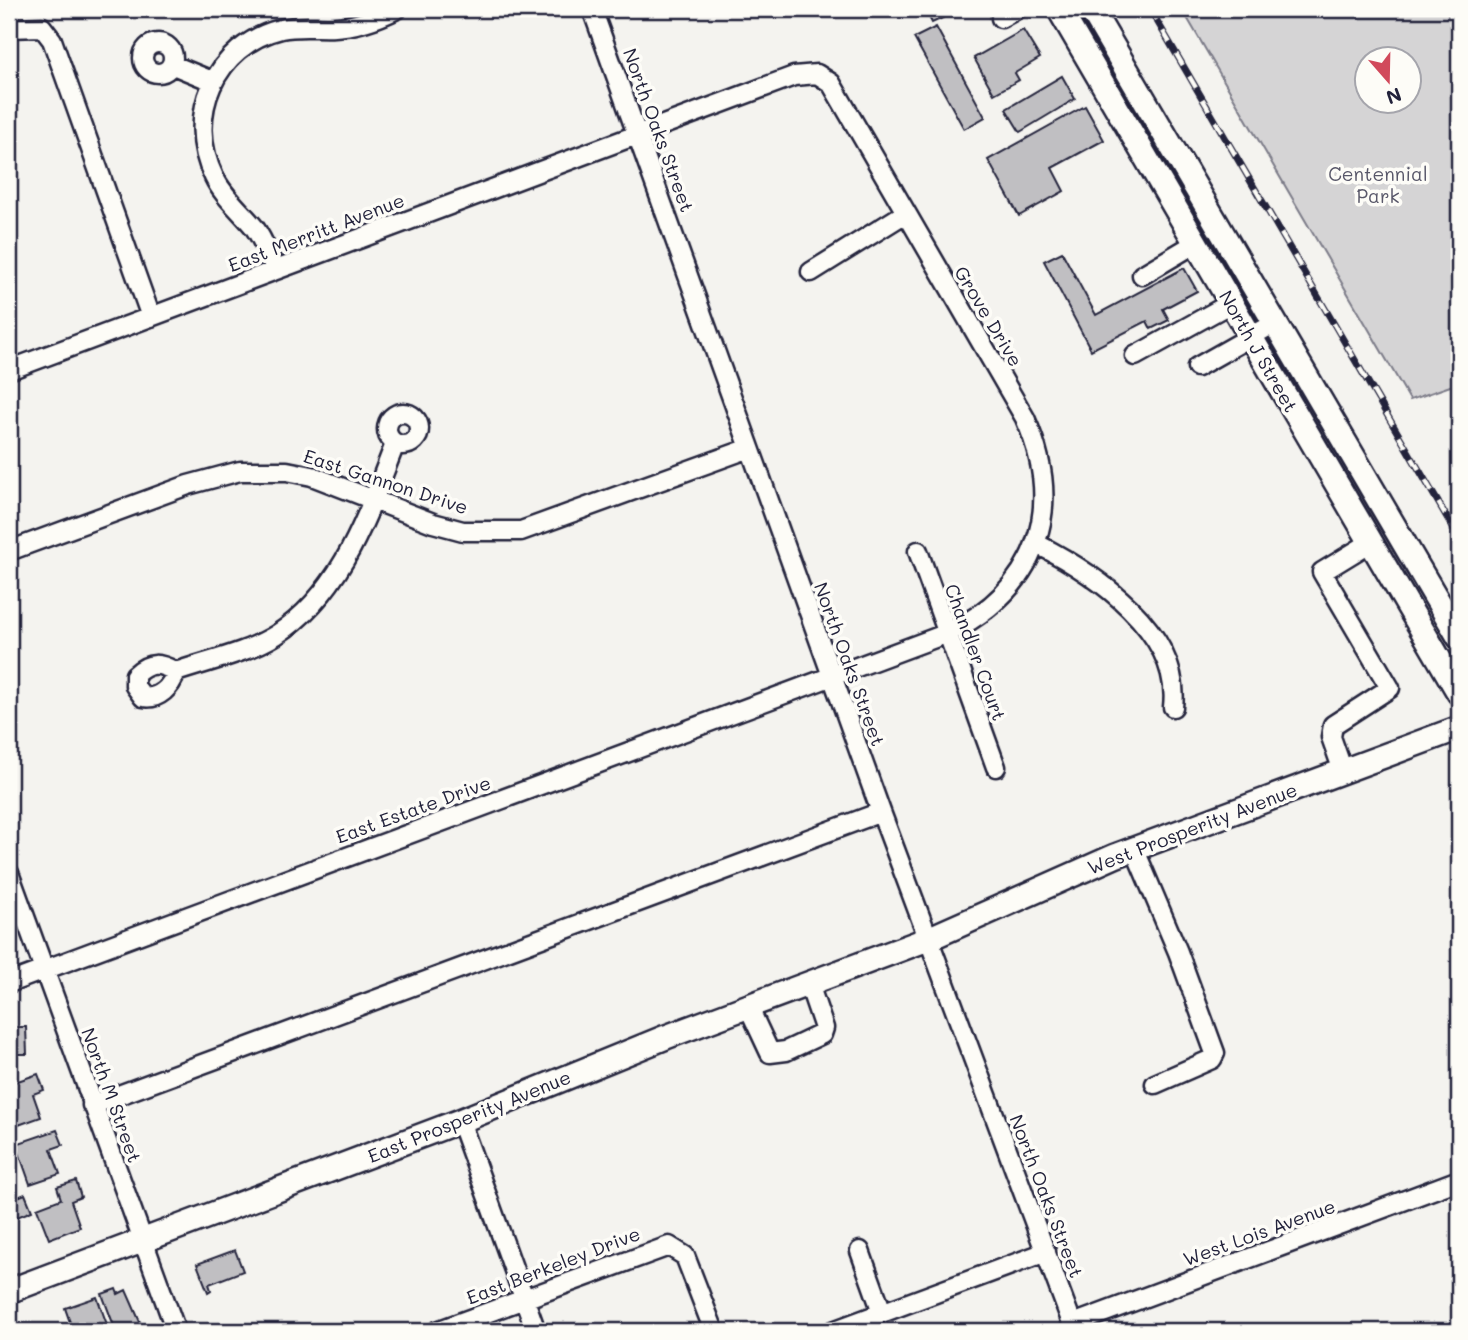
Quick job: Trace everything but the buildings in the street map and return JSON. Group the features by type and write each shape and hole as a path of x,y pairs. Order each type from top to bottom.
{"main road":[{"name":"North J Street","path":"1059,9 1459,693"},
{"name":"North J Street","path":"1091,9 1459,637"},
{"name":"West Prosperity Avenue","path":"928,939 1134,848 1459,728"},
{"name":"East Prosperity Avenue","path":"9,1291 460,1121 748,1006 928,939"}],"street":[{"path":"276,270 255,228 224,194 207,161 202,124 205,101 212,81 231,55 282,29 339,27 397,9"},
{"name":"North Oaks Street","path":"592,9 881,812 1074,1327"},
{"path":"1001,18 1017,9"},
{"path":"9,28 42,27 52,40 151,317"},
{"path":"173,65 212,81"},
{"name":"Grove Drive","path":"638,134 794,76 817,74 831,83 1033,437 1044,497 1043,521 1037,544 1018,576 996,602 968,623 948,633 832,675"},
{"name":"East Merritt Avenue","path":"9,370 638,134"},
{"path":"811,272 904,214"},
{"path":"1142,275 1196,243"},
{"path":"1135,356 1231,303"},
{"path":"1197,367 1275,323"},
{"path":"176,673 274,636 315,604 346,560 395,444"},
{"name":"East Gannon Drive","path":"9,551 188,485 240,471 287,471 312,476 463,531 521,531 750,448"},
{"path":"1343,771 1331,737 1333,725 1390,688 1322,572 1371,541"},
{"path":"1037,544 1098,579 1140,622 1170,669 1175,687 1173,707"},
{"name":"Chandler Court","path":"918,551 996,766"},
{"name":"East Estate Drive","path":"9,983 832,675"},
{"path":"92,1105 881,812"},
{"path":"1134,848 1178,952 1215,1053 1212,1059 1155,1084"},
{"name":"North M Street","path":"9,873 176,1331"},
{"path":"748,1006 770,1053 786,1051 822,1034 824,1028 809,984"},
{"path":"460,1121 536,1331"},
{"name":"West Lois Avenue","path":"1074,1327 1459,1180"},
{"name":"East Berkeley Drive","path":"437,1331 669,1245 685,1256 714,1331"},
{"path":"860,1251 882,1312"},
{"path":"833,1331 1046,1252"}],"green space":[{"name":"Centennial Park","path":"1182,9 1446,9 1459,47 1459,383 1410,400"}],"railway":[{"path":"1150,9 1459,538"}]}
